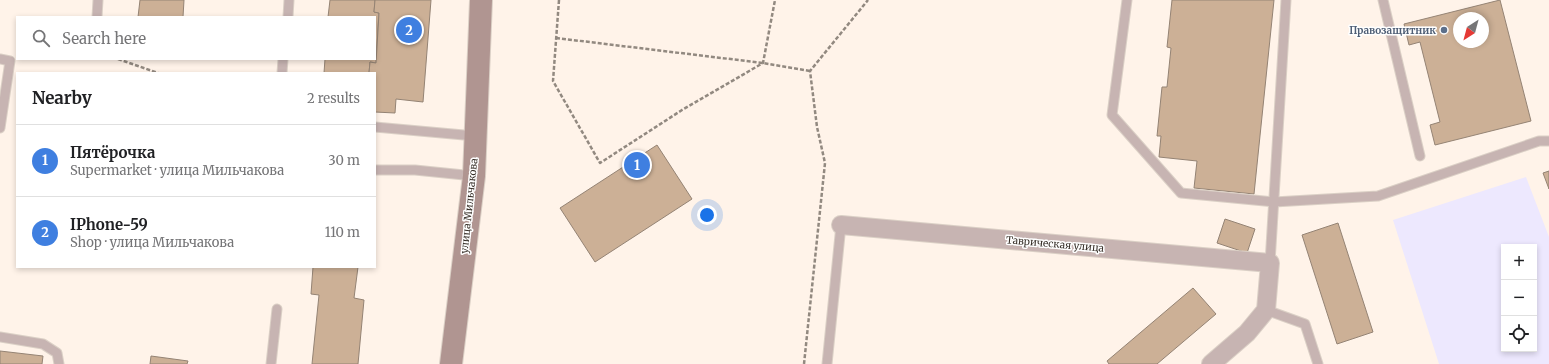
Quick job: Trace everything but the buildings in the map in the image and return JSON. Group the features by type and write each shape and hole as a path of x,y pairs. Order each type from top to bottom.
{"street":[{"name":"улица Мильчакова","path":"451,364 474,176 481,0"},
{"name":"Таврическая улица","path":"841,225 1270,263"},
{"path":"1211,364 1247,333 1266,310 1270,263"}],"lane":[{"path":"97,16 98,0"},
{"path":"288,16 290,0"},
{"path":"1127,0 1112,115 1181,193 1274,202 1378,196 1539,141 1549,142"},
{"path":"1270,263 1286,0"},
{"path":"1382,0 1420,156"},
{"path":"0,59 10,61 0,128"},
{"path":"282,72 283,60"},
{"path":"376,127 475,136"},
{"path":"376,170 415,170 474,176"},
{"path":"827,364 841,225"},
{"path":"271,364 277,309"},
{"path":"1266,310 1305,324 1318,364"},
{"path":"0,337 43,344 57,353 59,364"}],"path":[{"path":"559,0 553,81 600,163 682,110 763,63 774,0"},
{"path":"804,364 825,163 817,127 810,71 868,0"},
{"path":"556,38 763,63 810,71"},
{"path":"121,60 155,72"}],"shaded area":[{"path":"1526,177 1549,237 1549,364 1439,364 1393,220"}],"place":[{"name":"IPhone-59","path":"409,30"},
{"name":"Правозащитник","path":"1444,30"},
{"name":"Пятёрочка","path":"637,165"}]}
